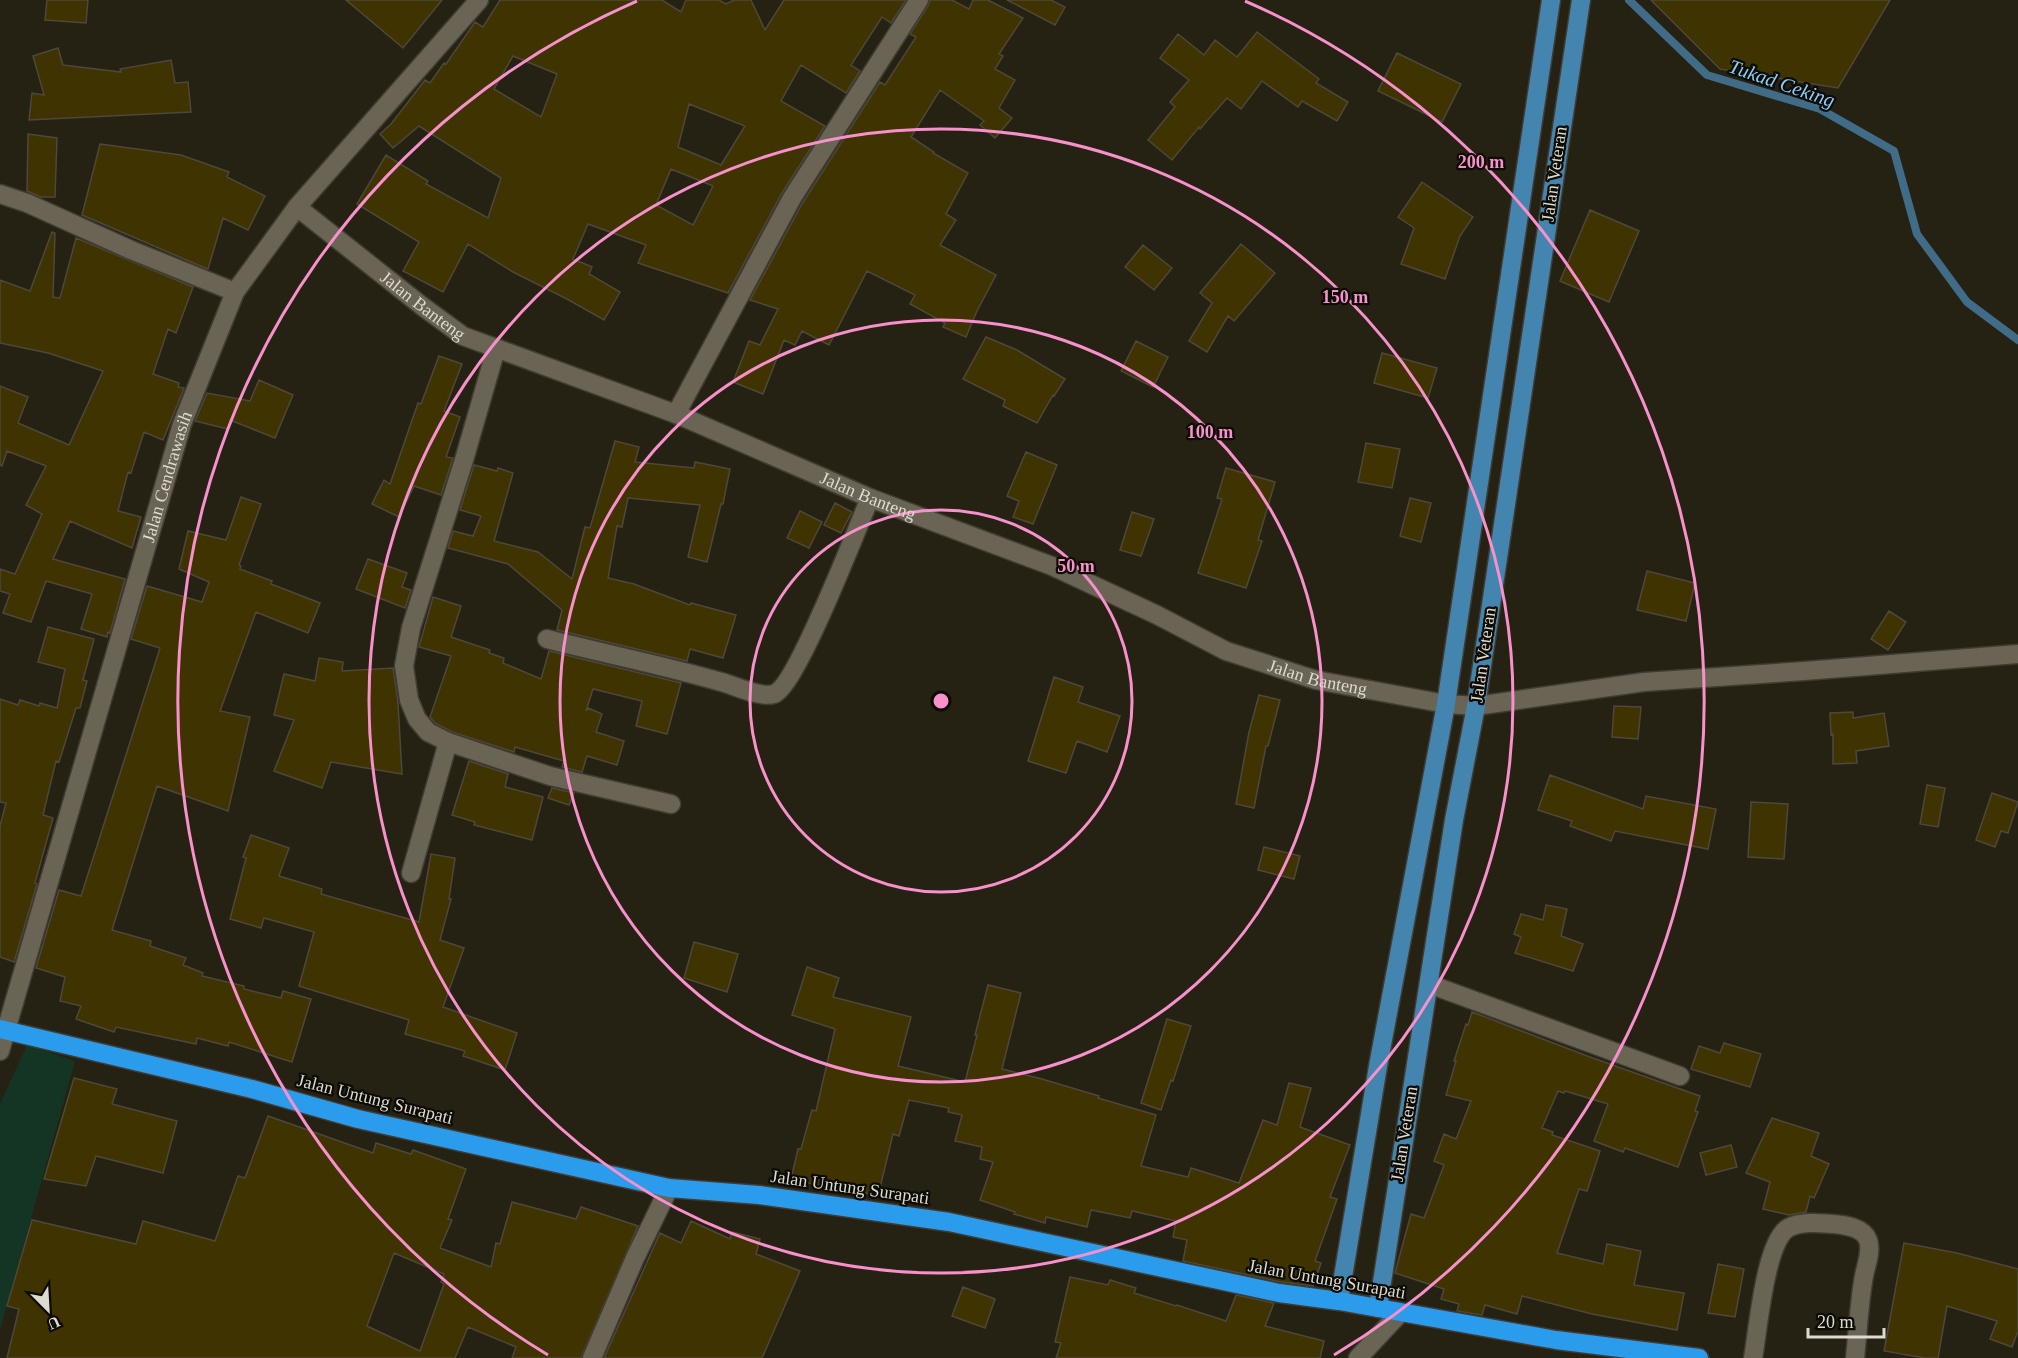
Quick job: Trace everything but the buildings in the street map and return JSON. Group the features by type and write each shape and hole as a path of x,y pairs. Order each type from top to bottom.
{"highway":[{"name":"Jalan Untung Surapati","path":"3,1030 252,1089 358,1119 669,1188 759,1195 949,1222 1279,1293 1339,1301 1556,1340 1699,1358"}],"main road":[{"name":"Jalan Veteran","path":"1339,1301 1378,1066 1446,704 1551,0"},
{"name":"Jalan Veteran","path":"1378,1308 1454,820 1476,706 1580,3"}],"street":[{"name":"Jalan Cendrawasih","path":"0,1051 3,1030 182,424 235,292 297,207 480,0"},
{"path":"676,414 792,198 919,0"},
{"path":"0,194 27,203 131,250 235,292"},
{"name":"Jalan Banteng","path":"297,207 463,336 676,414 870,498 1052,566 1157,615 1226,651 1316,680 1446,704 1476,706 1644,681 2018,654"},
{"path":"496,348 464,460 417,607 404,666 409,699 417,719 428,732 448,742 550,776 671,804"},
{"path":"547,639 758,693 774,694 786,685 806,649 870,498"},
{"path":"411,873 448,742"},
{"path":"1429,984 1680,1076"},
{"path":"592,1358 635,1258 669,1188"},
{"path":"1753,1358 1769,1263 1776,1241 1788,1228 1811,1222 1838,1224 1860,1230 1868,1241 1868,1258 1855,1358"},
{"path":"1358,1358 1400,1313"}],"green space":[{"path":"27,1045 75,1061 0,1330 0,1104"}],"waterway":[{"name":"Tukad Ceking","path":"1629,0 1707,75 1820,109 1894,151 1917,234 1967,302 2018,340"}]}
